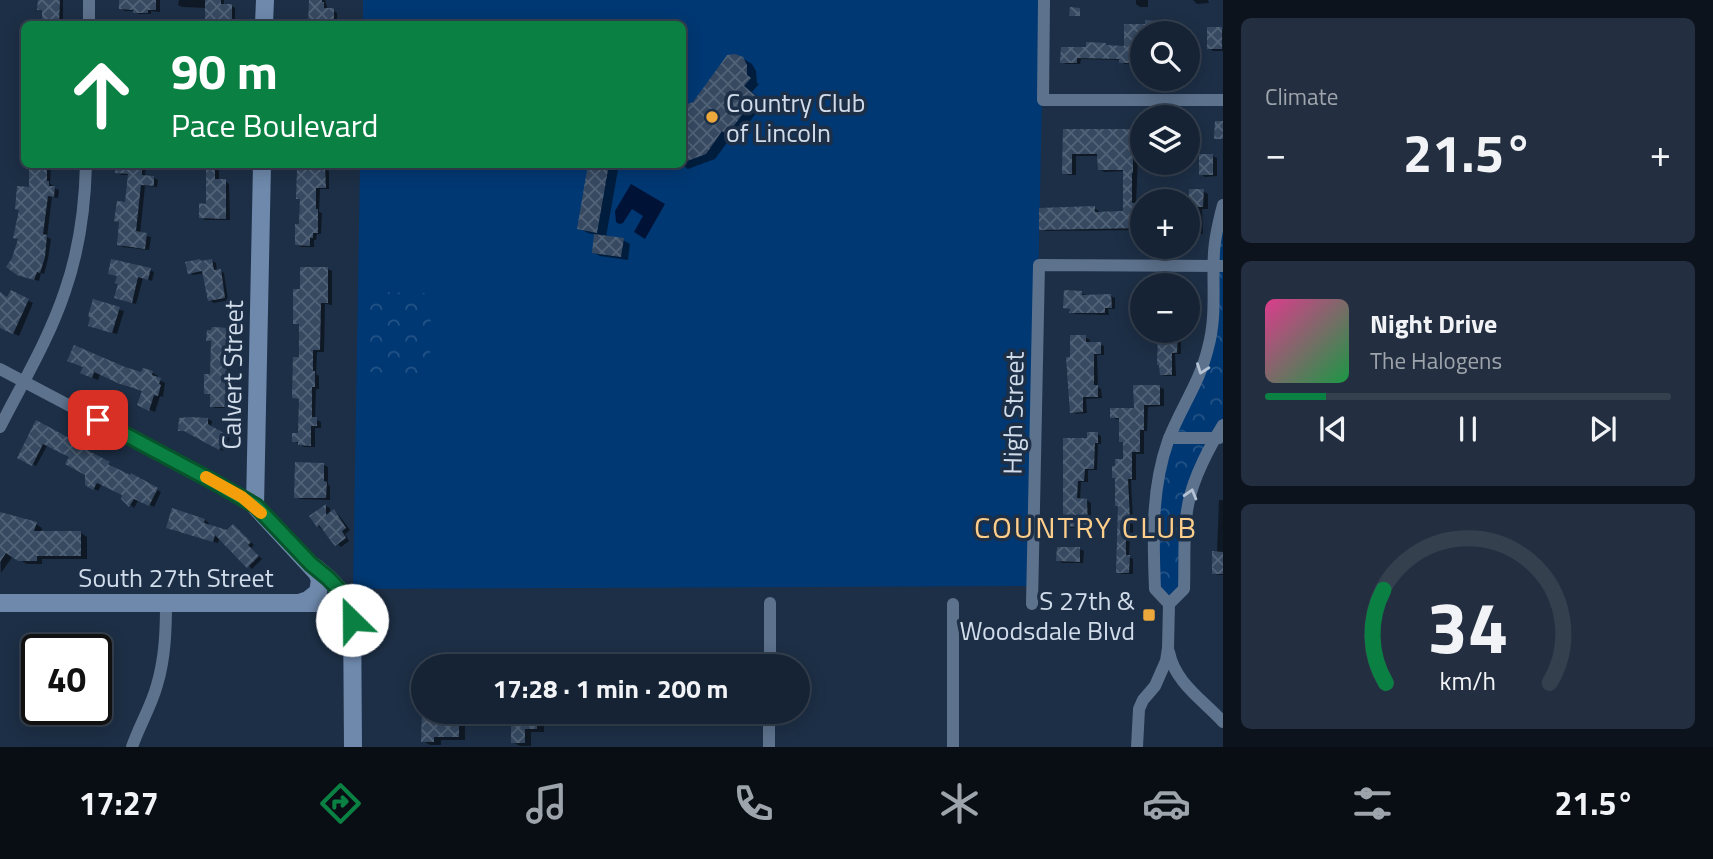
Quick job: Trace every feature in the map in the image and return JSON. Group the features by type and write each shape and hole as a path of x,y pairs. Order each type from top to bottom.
{"street":[{"path":"89,0 89,21"},
{"path":"264,21 265,0"},
{"path":"1044,0 1042,100 1223,100"},
{"path":"0,427 53,320 70,274 81,221 86,168"},
{"name":"Calvert Street","path":"256,506 262,168"},
{"path":"1223,205 1217,230 1215,308 1208,348 1194,390 1169,438 1162,460 1154,524 1155,589 1168,604 1170,660 1181,681 1223,722"},
{"name":"High Street","path":"1032,604 1039,265 1218,266"},
{"path":"0,369 256,506 352,603 353,747"},
{"path":"1168,604 1184,589 1187,510 1193,486 1219,438 1223,425"},
{"path":"1169,438 1219,438"},
{"path":"299,603 314,596 319,589 320,580 311,564"},
{"name":"South 27th Street","path":"0,603 352,603"},
{"path":"132,747 153,698 163,663 166,603"},
{"path":"769,654 770,603"},
{"path":"953,604 953,747"},
{"path":"1137,747 1139,709 1162,674 1168,648"},
{"path":"769,724 769,747"}],"green space":[{"name":"Country Club of Lincoln","path":"363,0 1044,0 1032,586 353,589 360,168 686,168 686,21 363,21"},
{"path":"1223,205 1223,425 1193,486 1184,589 1169,604 1155,590 1157,485 1203,368"},
{"path":"369,292 431,293 430,374 367,372"}],"shaded area":[{"path":"631,184 665,204 645,239 634,232 643,216 632,209 623,223 616,222 615,211"}],"building":[{"path":"38,0 60,0 59,21 42,21 42,10 37,10"},
{"path":"119,0 156,0 156,10 133,13 133,10 119,9"},
{"path":"205,0 221,0 221,4 232,4 232,20 205,20"},
{"path":"309,0 322,0 324,8 334,8 334,21 308,21"},
{"path":"1070,7 1080,8 1080,16 1069,16"},
{"path":"1124,24 1130,24 1130,63 1119,63 1119,59 1077,58 1077,63 1060,63 1061,47 1086,47 1086,42 1124,46"},
{"path":"1207,27 1222,27 1222,49 1207,49"},
{"name":"Country Club of Lincoln","path":"727,55 743,57 747,65 747,75 751,78 744,86 756,96 727,135 722,131 706,154 686,162 686,105 693,102"},
{"path":"1215,121 1223,121 1223,139 1214,139"},
{"path":"1063,129 1130,129 1130,228 1039,230 1039,208 1095,206 1095,212 1123,211 1123,170 1098,170 1097,154 1072,154 1072,174 1062,174"},
{"path":"1200,154 1213,154 1213,175 1200,175"},
{"path":"29,168 47,168 49,186 55,186 54,197 48,196 43,234 47,235 45,257 40,273 37,272 34,280 17,275 6,267 18,239 13,238 19,210 15,209 17,186 29,187"},
{"path":"116,168 142,168 142,175 154,176 154,186 141,185 136,231 147,233 145,249 117,245 119,222 114,221 117,201 125,202 128,174 115,173"},
{"path":"206,168 215,168 215,179 226,179 226,219 199,218 199,203 206,204"},
{"path":"325,168 326,188 316,188 318,233 313,233 310,246 295,245 295,224 299,224 300,199 296,199 297,169"},
{"path":"587,168 608,168 597,233 577,229"},
{"path":"1200,189 1204,189 1203,207 1200,207"},
{"path":"594,234 624,238 621,257 592,253"},
{"path":"111,259 151,268 148,280 138,277 132,303 114,298 118,284 115,283 117,276 108,274"},
{"path":"212,259 214,270 221,269 225,298 208,301 202,271 188,274 185,262"},
{"path":"300,267 328,267 328,303 321,303 320,350 313,350 315,387 312,387 312,417 317,417 317,426 311,426 311,446 292,442 292,433 298,433 299,399 292,398 293,357 299,357 299,324 293,324 293,289 300,289"},
{"path":"11,290 29,299 13,334 0,328 0,292 7,297"},
{"path":"1064,290 1082,291 1082,295 1111,294 1112,308 1105,308 1105,313 1069,313 1070,309 1063,308"},
{"path":"93,299 120,307 112,333 88,326"},
{"path":"212,327 229,328 225,407 210,407 210,394 204,394 204,374 210,374 211,341 206,341 207,330"},
{"path":"1070,335 1086,335 1086,342 1101,342 1101,354 1094,354 1094,385 1098,385 1098,397 1083,397 1083,412 1070,413 1066,357 1070,357"},
{"path":"1158,343 1177,343 1177,353 1172,353 1172,375 1160,375 1157,365"},
{"path":"74,345 125,367 141,372 143,368 153,371 152,375 161,378 158,396 154,395 149,411 137,405 142,391 94,372 92,378 80,373 83,367 67,361"},
{"path":"1133,385 1160,385 1160,405 1144,405 1144,430 1140,430 1140,452 1132,452 1132,479 1128,479 1130,519 1129,535 1126,534 1126,555 1130,555 1129,573 1116,573 1118,506 1115,506 1112,466 1115,466 1115,459 1123,459 1123,442 1119,442 1119,418 1110,418 1110,408 1134,408"},
{"path":"179,418 208,418 208,424 227,435 219,450 184,431 178,431"},
{"path":"36,420 110,462 108,464 158,488 149,506 134,499 129,507 121,499 122,495 97,483 93,490 85,485 85,475 65,464 69,457 43,444 32,466 17,458"},
{"path":"1087,432 1098,432 1094,469 1085,469 1084,481 1078,481 1077,498 1087,499 1088,526 1063,527 1063,438 1087,438"},
{"path":"295,462 324,463 326,498 294,498"},
{"path":"326,504 326,515 334,509 346,528 342,531 346,538 335,546 309,516"},
{"path":"172,508 227,530 233,524 251,542 248,545 259,556 247,568 215,535 213,542 166,528"},
{"path":"0,512 37,522 34,531 81,531 81,556 37,556 37,561 18,561 6,553 0,562"},
{"path":"1057,547 1080,547 1080,562 1056,561"},
{"path":"1212,551 1223,552 1223,574 1212,574"},
{"path":"422,724 459,724 459,737 434,737 434,742 421,742"},
{"path":"511,724 537,724 537,729 525,729 525,743 511,743"}],"slow traffic":[{"path":"206,477 256,506 261,513"}],"place":[{"name":"Country Club of Lincoln","path":"712,117"},
{"name":"S 27th & Woodsdale Blvd","path":"1149,615"}],"district":[{"name":"COUNTRY CLUB","path":"1086,527"}],"route":[{"path":"98,420 256,506 352,603 352,620"}]}
